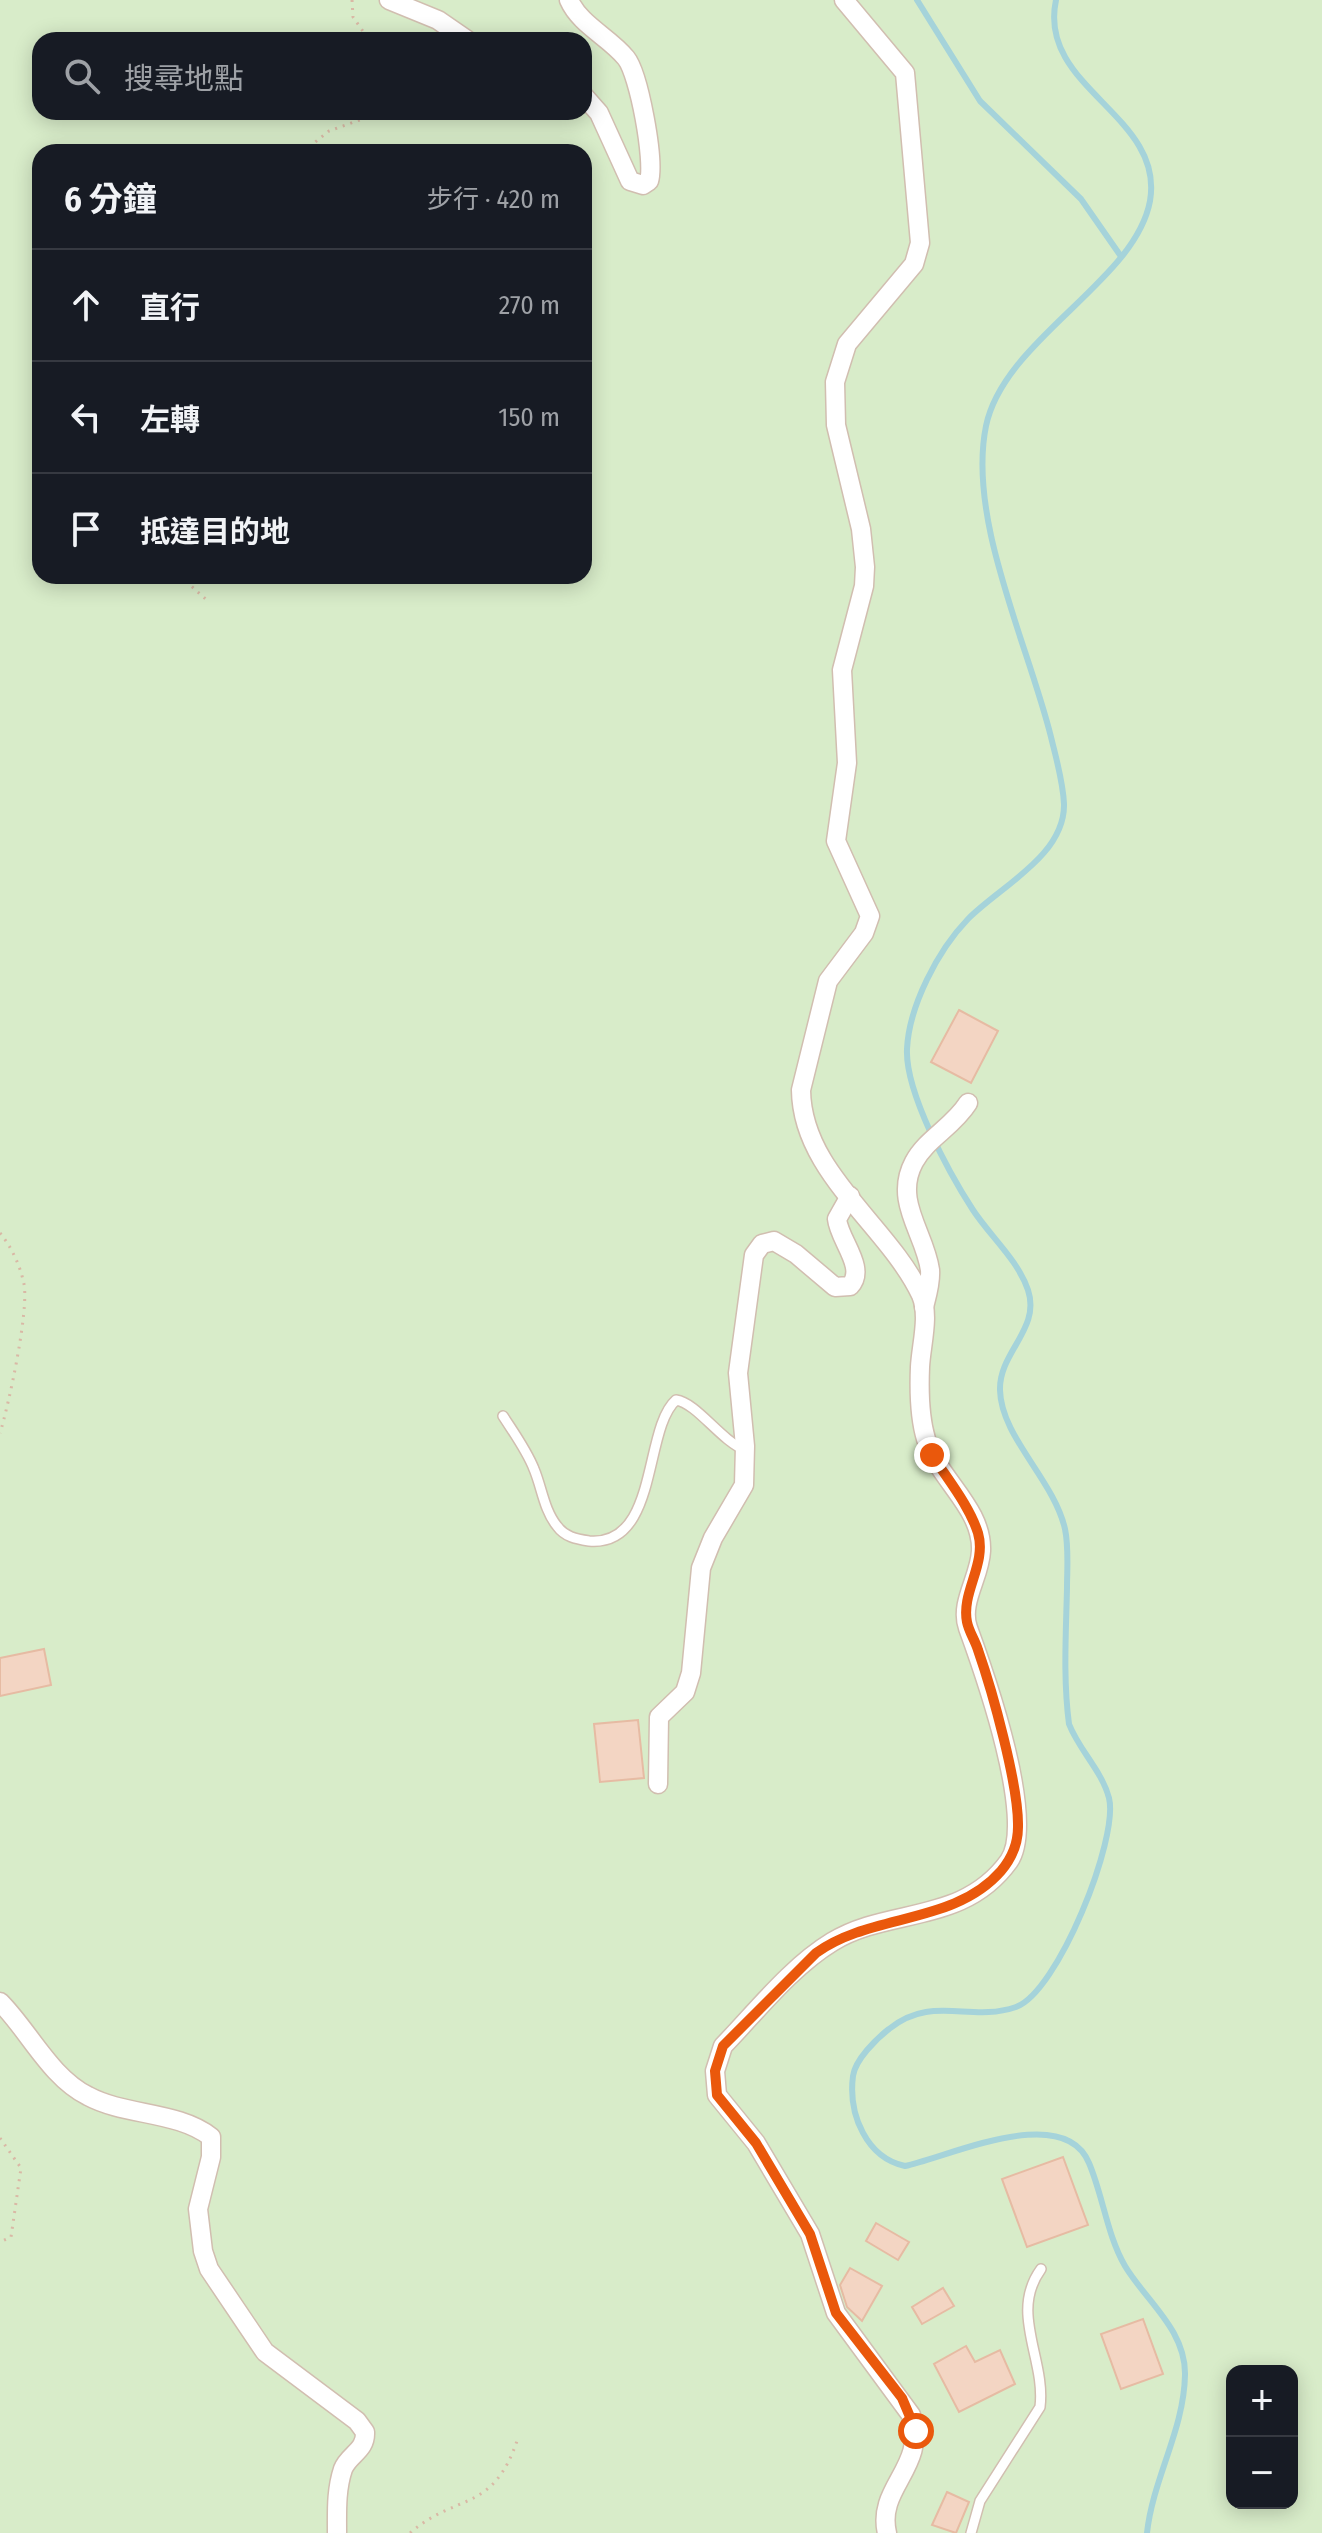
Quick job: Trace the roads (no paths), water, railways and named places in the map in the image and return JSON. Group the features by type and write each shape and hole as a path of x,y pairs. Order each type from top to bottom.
{"street":[{"path":"389,0 438,20 455,32"},
{"path":"569,0 577,14 618,49 633,67 649,160 649,181 643,185 630,181 599,113 592,105"},
{"path":"844,0 905,73 920,243 914,264 847,344 835,382 836,425 861,529 865,567 864,586 842,670 847,763 836,841 870,916 864,933 828,981 801,1090 801,1105 815,1145 911,1278 924,1307"},
{"path":"887,2533 885,2510 916,2446 911,2415 836,2313 810,2234 756,2143 723,2107 717,2095 715,2071 723,2046 816,1953 850,1933 939,1910 984,1886 1012,1856 1016,1842 1018,1824 1004,1749 990,1687 966,1618 981,1552 979,1536 963,1501 932,1455 922,1425 920,1367 924,1307 930,1282 929,1266 908,1210 907,1184 913,1163 923,1149 952,1126 968,1103"},
{"path":"658,1784 659,1717 685,1692 691,1673 701,1568 713,1538 740,1496 745,1450 738,1373 754,1255 762,1244 774,1241 796,1254 835,1287 850,1286 854,1282 856,1267 837,1219 850,1196"},
{"path":"0,2002 77,2090 109,2106 194,2128 211,2137 211,2157 198,2209 203,2251 209,2269 265,2352 350,2416 365,2432 362,2448 345,2464 340,2482 337,2533"}],"lane":[{"path":"503,1416 532,1464 554,1523 564,1534 577,1540 604,1539 628,1523 647,1485 667,1411 676,1400 686,1403 718,1433 745,1450"},
{"path":"971,2533 980,2501 1040,2407 1026,2302 1030,2284 1041,2269"}],"waterway":[{"path":"917,0 980,101 1081,199 1120,255"},
{"path":"1056,0 1055,30 1065,56 1081,80 1122,123 1139,146 1149,171 1150,201 1139,230 1121,258 1017,366 998,395 986,426 982,462 992,541 1051,737 1061,778 1064,804 1062,822 1043,854 968,919 946,946 919,997 907,1049 913,1087 941,1154 973,1210 1011,1258 1028,1290 1029,1317 1001,1376 1000,1390 1009,1425 1050,1493 1065,1529 1068,1558 1065,1673 1069,1724 1106,1788 1110,1818 1105,1845 1082,1912 1050,1974 1032,1995 1016,2007 999,2011 936,2011 905,2019 884,2033 862,2057 853,2076 852,2091 857,2120 863,2133 880,2154 905,2166 1005,2138 1032,2135 1056,2136 1076,2145 1089,2163 1119,2254 1172,2330 1184,2359 1185,2375 1179,2415 1155,2493 1147,2533"}]}
